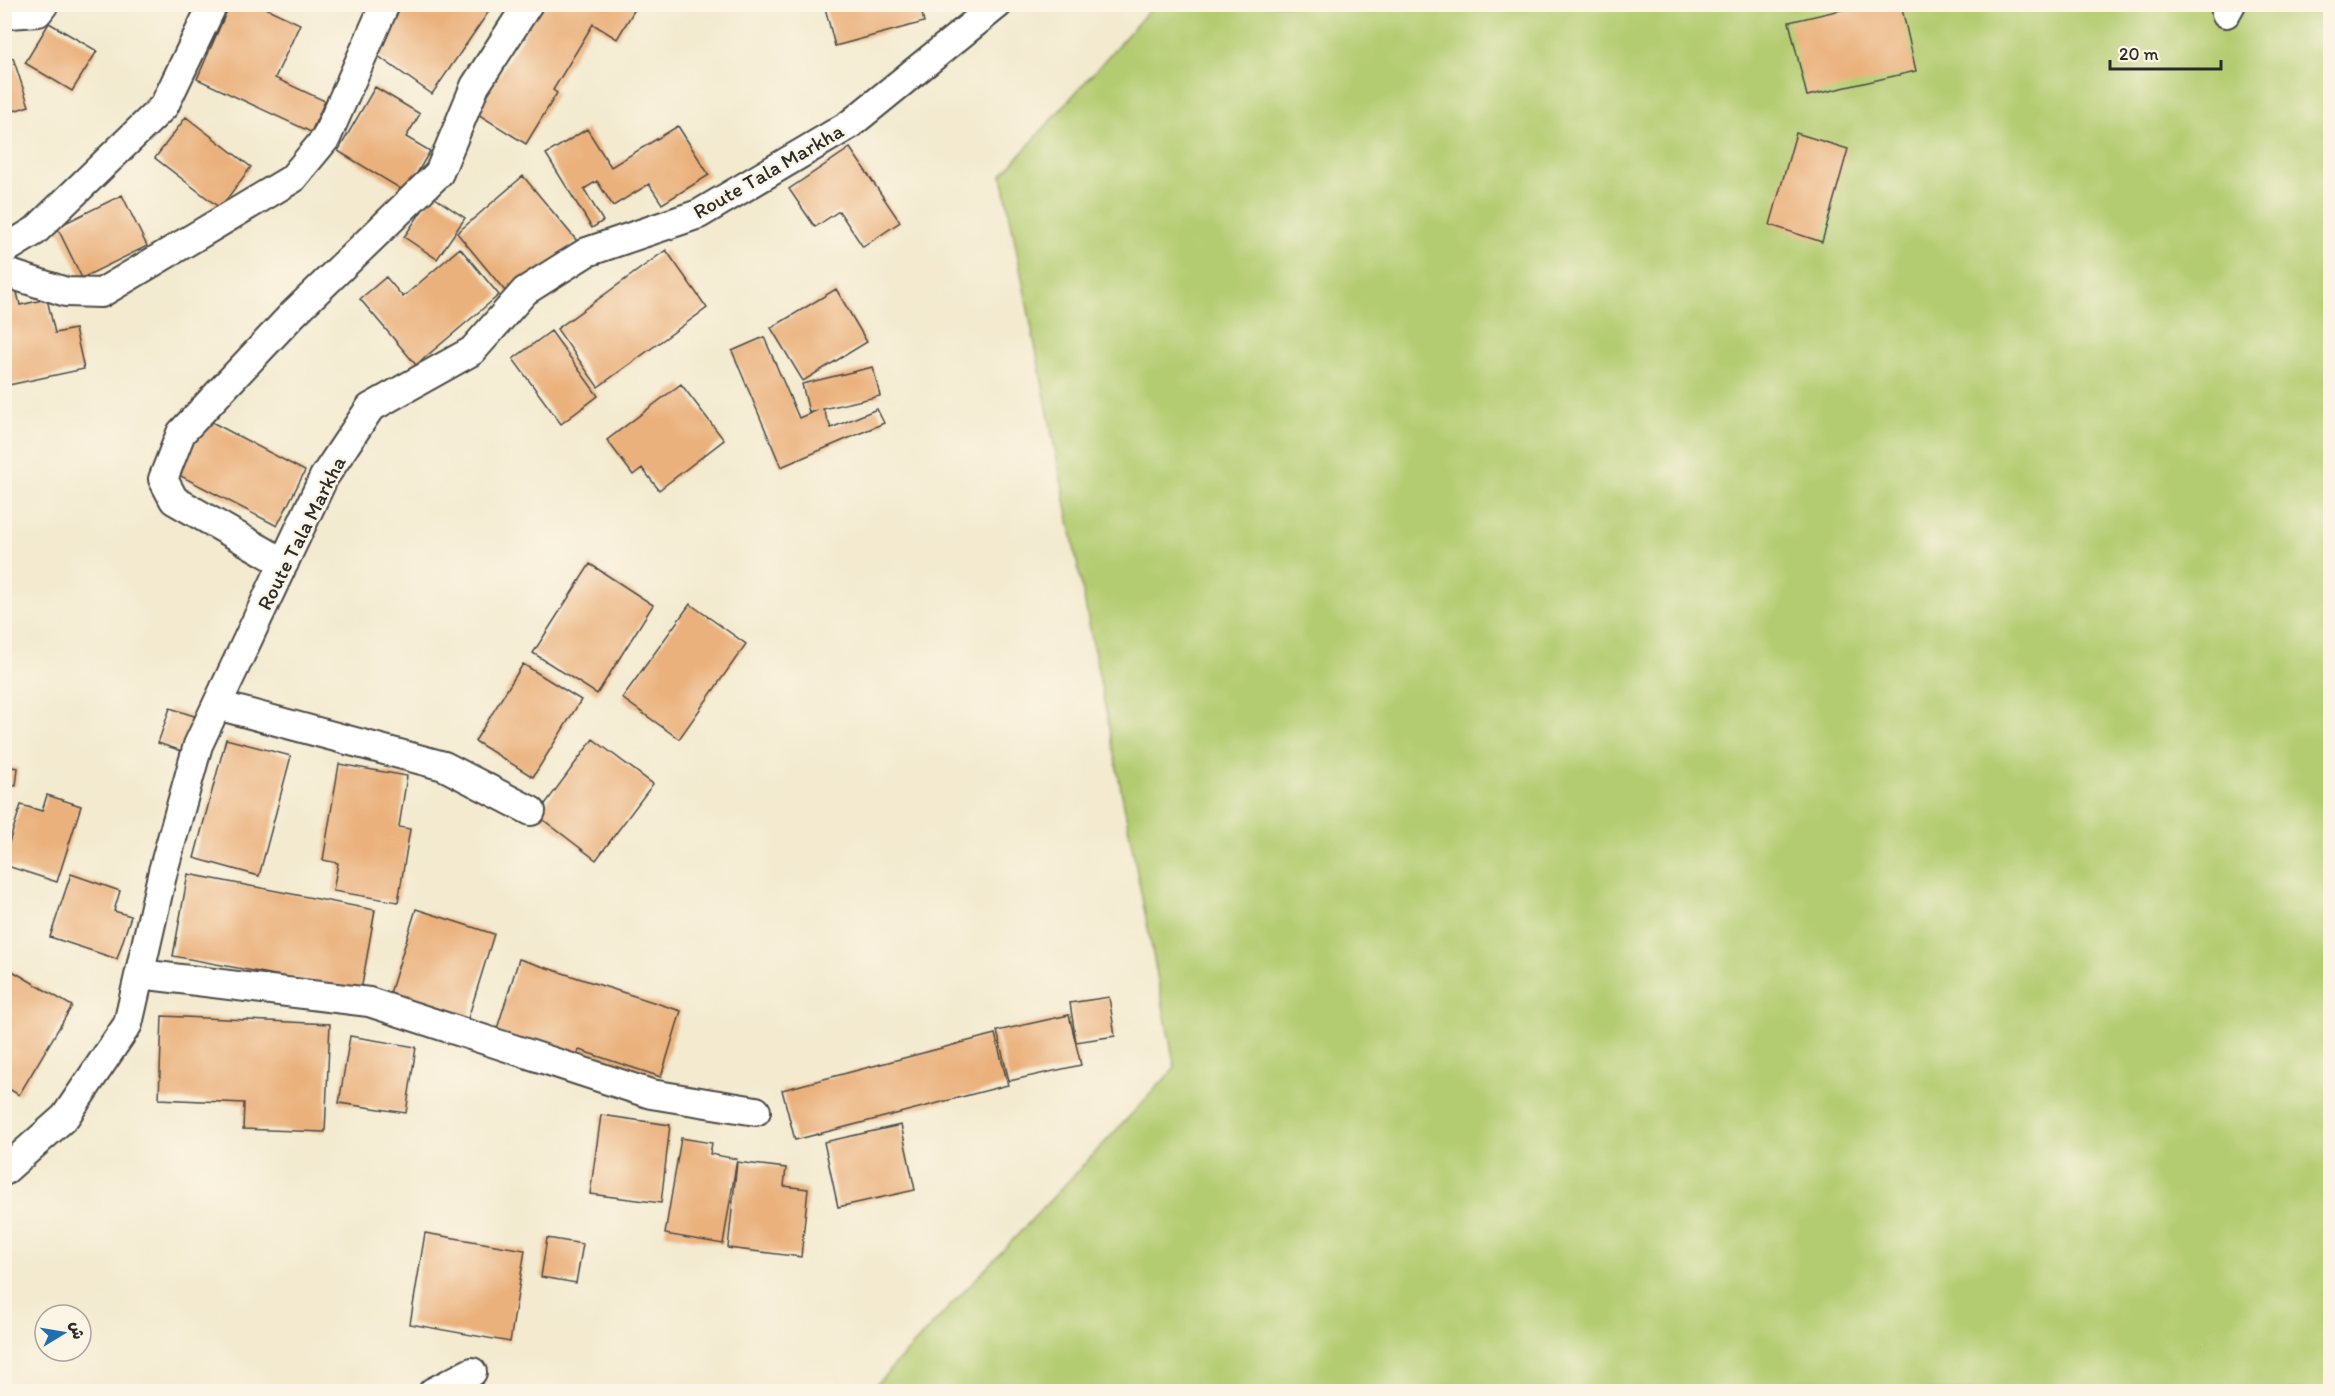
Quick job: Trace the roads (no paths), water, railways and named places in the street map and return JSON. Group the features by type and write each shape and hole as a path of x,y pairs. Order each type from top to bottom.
{"street":[{"path":"4,12 9,14 38,12 44,4"},
{"path":"4,250 35,231 164,106 213,4"},
{"path":"4,272 66,292 101,293 292,179 326,138 385,4"},
{"path":"284,563 174,500 163,479 181,433 293,314 439,173 475,86 528,4"},
{"name":"Route Tala Markha","path":"4,1171 65,1117 128,1024 163,871 195,757 324,477 370,408 472,351 525,291 587,252 699,214 849,125 998,4"},
{"path":"217,705 444,766 531,811"},
{"path":"140,974 369,1002 651,1094 756,1111"},
{"path":"433,1392 472,1372"}]}
